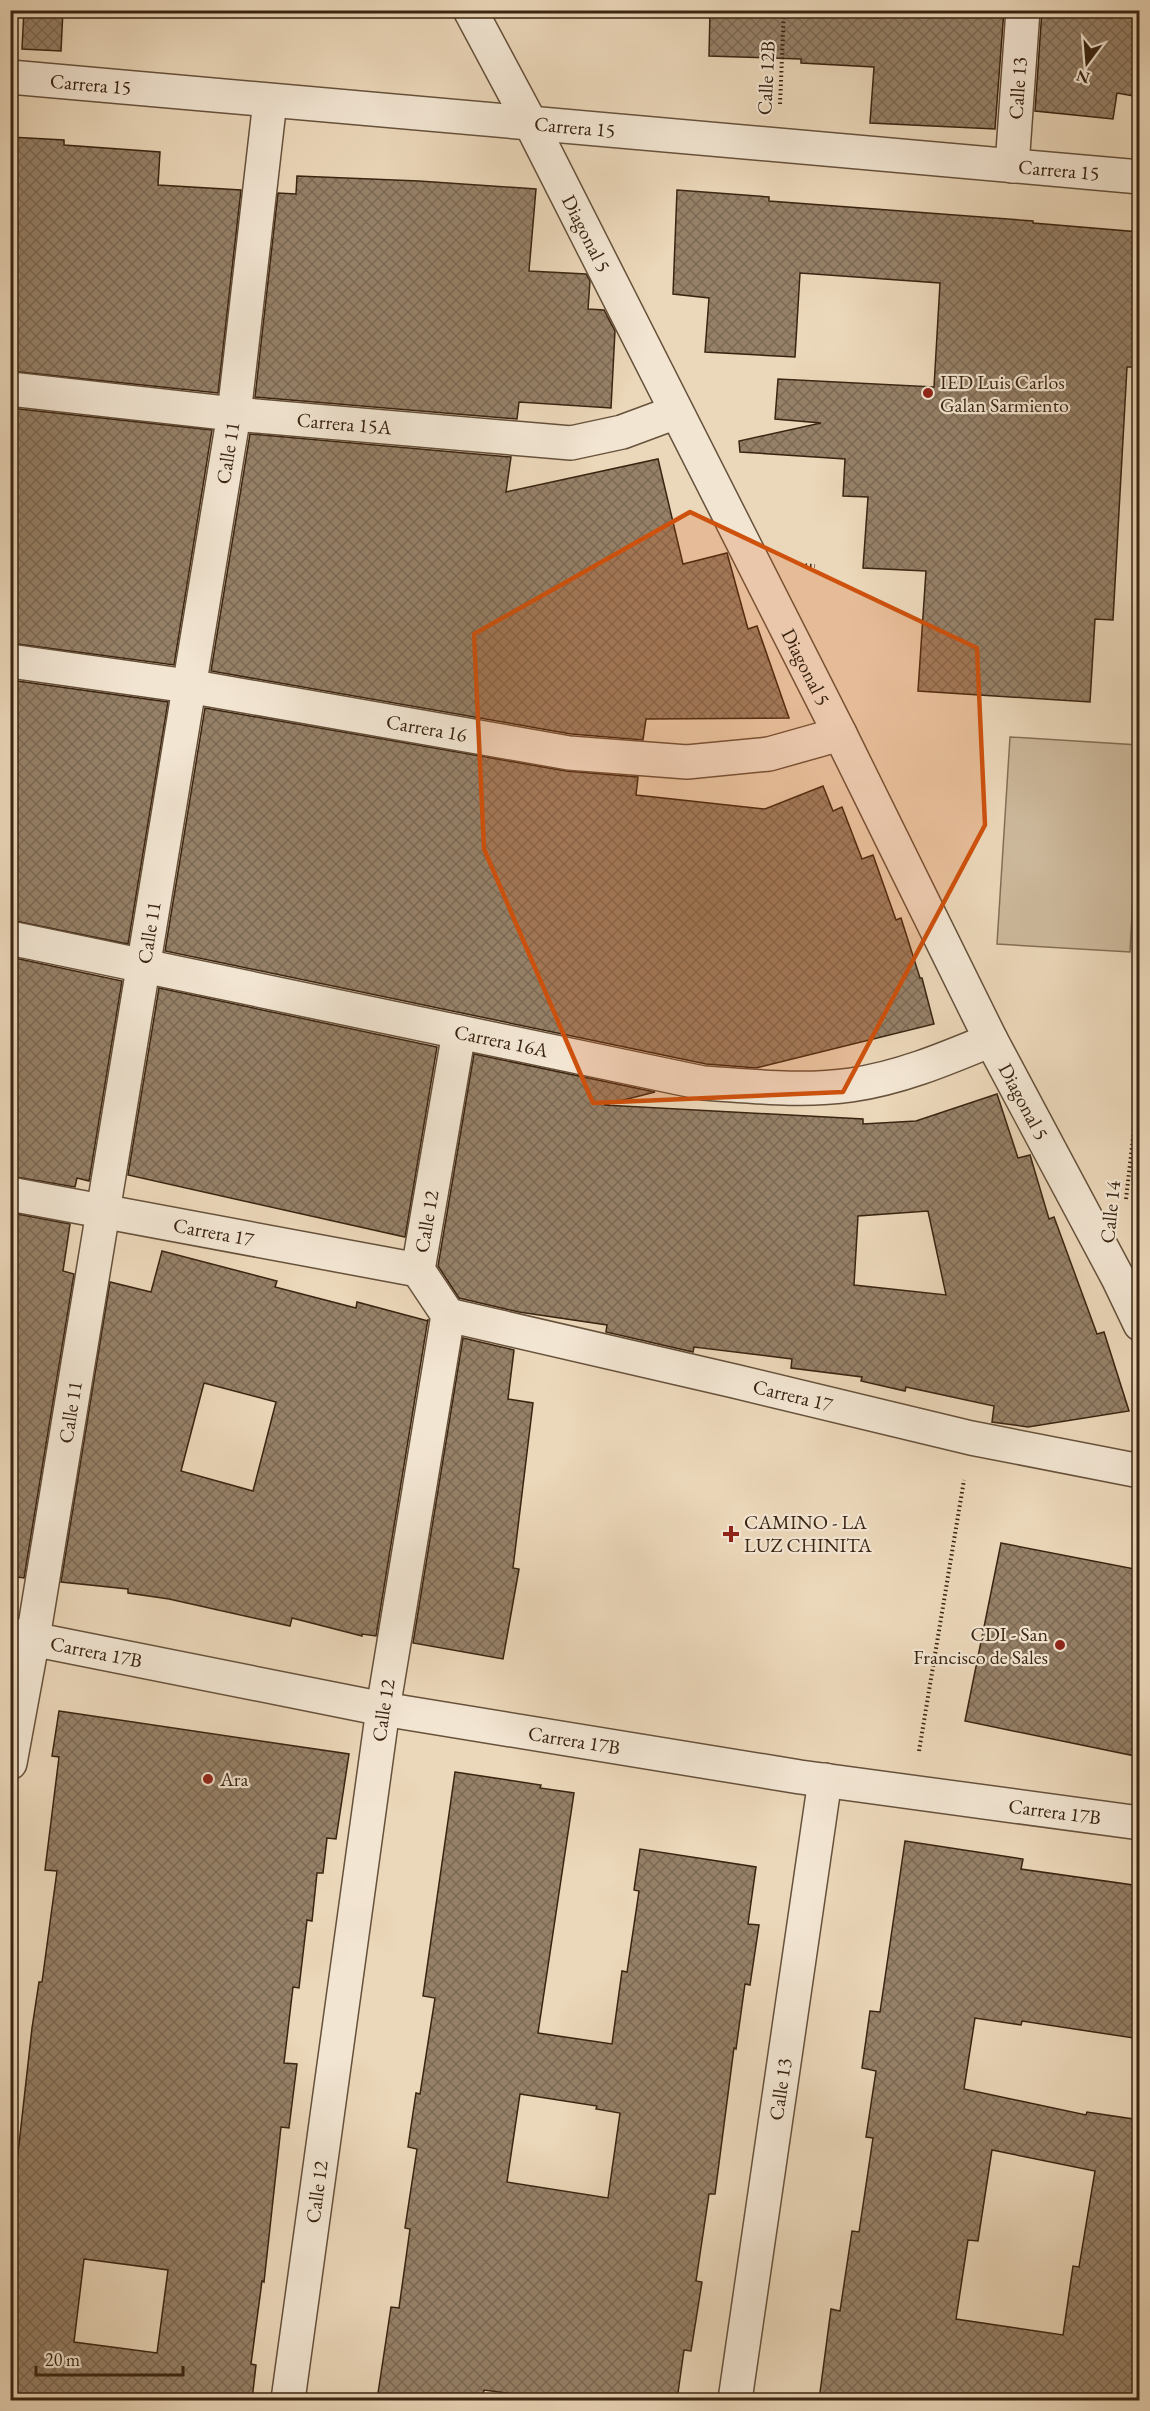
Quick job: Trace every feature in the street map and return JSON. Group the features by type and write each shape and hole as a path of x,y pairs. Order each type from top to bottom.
{"street":[{"name":"Diagonal 5","path":"470,10 531,124 840,734 991,1040 1129,1279 1140,1324"},
{"name":"Calle 13","path":"1012,166 1023,10"},
{"name":"Carrera 15","path":"10,77 778,147 1140,177"},
{"name":"Calle 11","path":"10,1763 22,1636 103,1211 234,414 270,101"},
{"name":"Carrera 15A","path":"10,389 234,414 571,442 622,432 676,412"},
{"name":"Carrera 16","path":"10,661 188,686 569,753 687,762 769,754 840,734"},
{"name":"Carrera 16A","path":"10,938 703,1083 784,1088 850,1085 922,1069 991,1040"},
{"name":"Calle 12","path":"288,2400 383,1709 448,1315 418,1270 459,1032"},
{"name":"Carrera 17","path":"10,1194 418,1270"},
{"name":"Carrera 17","path":"448,1315 971,1438 1140,1471"},
{"name":"Carrera 17B","path":"22,1636 383,1709 825,1780 1140,1823"},
{"name":"Calle 13","path":"735,2400 825,1780"}],"path":[{"name":"Calle 12B","path":"778,147 784,10"},
{"name":"Calle 14","path":"1126,1207 1140,1077"},
{"path":"912,1793 971,1438"}],"highlighted area":[{"path":"690,512 977,648 985,825 843,1092 593,1103 484,849 474,634"}],"shaded area":[{"path":"1010,737 1139,745 1139,790 1130,952 997,944"}],"building":[{"path":"24,10 63,10 61,51 22,49"},
{"path":"710,10 757,10 878,18 879,10 1004,10 995,129 870,123 874,67 801,63 801,59 709,56"},
{"path":"1042,10 1140,10 1140,97 1117,93 1113,119 1035,111"},
{"path":"10,137 64,140 64,145 160,152 158,185 241,190 218,393 10,371 18,223 10,223"},
{"path":"297,176 536,189 529,271 586,274 590,281 588,309 604,310 615,331 611,408 519,402 517,419 255,397 278,193 296,194"},
{"name":"IED Luis Carlos Galan Sarmiento","path":"677,190 769,197 769,201 1033,221 1033,223 1140,232 1140,367 1127,367 1113,620 1095,619 1090,702 918,691 926,571 863,568 868,497 843,496 845,459 740,452 739,441 821,423 775,419 778,379 934,387 940,283 800,273 795,357 705,352 709,298 673,294"},
{"path":"10,408 212,430 174,665 10,643"},
{"path":"250,434 511,457 506,492 658,459 683,564 727,553 748,629 757,626 789,718 646,719 643,740 571,734 211,671"},
{"path":"10,680 168,702 128,944 10,920"},
{"path":"205,708 566,771 638,777 636,795 765,809 823,786 833,811 842,807 862,859 873,855 896,920 901,918 920,978 922,978 934,1024 756,1068 706,1064 165,951"},
{"path":"10,957 122,981 89,1181 77,1178 75,1187 10,1176"},
{"path":"159,988 437,1047 405,1237 128,1175"},
{"path":"474,1054 655,1092 604,1105 863,1119 863,1124 916,1121 997,1094 1018,1158 1030,1155 1049,1219 1054,1217 1097,1334 1104,1332 1129,1411 1028,1427 992,1422 994,1406 906,1387 905,1391 861,1381 862,1377 791,1368 792,1359 694,1347 693,1352 606,1332 607,1325 519,1312 459,1298 438,1266","holes":["928,1211 946,1295 854,1285 858,1216"]},
{"path":"17,1214 70,1224 63,1271 74,1274 24,1578 10,1576 10,1256"},
{"path":"162,1251 277,1281 275,1287 356,1308 357,1302 428,1321 376,1636 362,1634 362,1636 292,1618 290,1626 169,1599 128,1593 128,1589 61,1582 110,1282 151,1292","holes":["204,1383 276,1402 253,1491 181,1471"]},
{"path":"463,1338 514,1350 508,1399 533,1403 513,1568 519,1569 503,1659 413,1643"},
{"name":"CDI - San Francisco de Sales","path":"1001,1543 1140,1570 1140,1757 965,1721"},
{"path":"59,1711 349,1754 336,1839 327,1838 323,1873 317,1873 312,1921 307,1920 299,1988 293,1987 284,2063 297,2064 289,2128 281,2127 264,2282 262,2281 251,2364 256,2365 252,2400 10,2400 10,2179 15,2180 32,2028 39,1982 42,1982 57,1871 45,1870 59,1757 52,1756","holes":["84,2259 168,2270 157,2353 74,2342"]},
{"path":"455,1772 541,1785 540,1788 574,1793 538,2033 612,2044 622,1971 627,1972 639,1891 634,1890 640,1849 756,1867 748,1924 759,1925 750,1985 745,1984 736,2049 734,2048 715,2194 709,2194 696,2281 702,2282 691,2351 684,2350 677,2400 558,2400 484,2390 482,2400 377,2400 391,2307 399,2308 410,2229 405,2228 417,2149 408,2147 416,2093 420,2094 435,1998 423,1996","holes":["520,2094 597,2106 596,2109 620,2113 608,2198 507,2182"]},
{"path":"905,1841 1023,1859 1021,1869 1140,1886 1140,2039 1022,2021 1021,2025 975,2018 964,2089 1086,2115 1087,2112 1140,2120 1140,2400 819,2400 831,2309 840,2311 852,2231 859,2232 873,2138 866,2137 876,2071 862,2068 870,2011 880,2012","holes":["992,2150 1095,2171 1079,2267 1073,2266 1063,2335 956,2319 968,2240 978,2241"]}],"place":[{"name":"IED Luis Carlos Galan Sarmiento","path":"928,393"},
{"name":"CAMINO - LA LUZ CHINITA","path":"731,1534"},
{"name":"CDI - San Francisco de Sales","path":"1060,1645"},
{"name":"Ara","path":"208,1779"}]}
